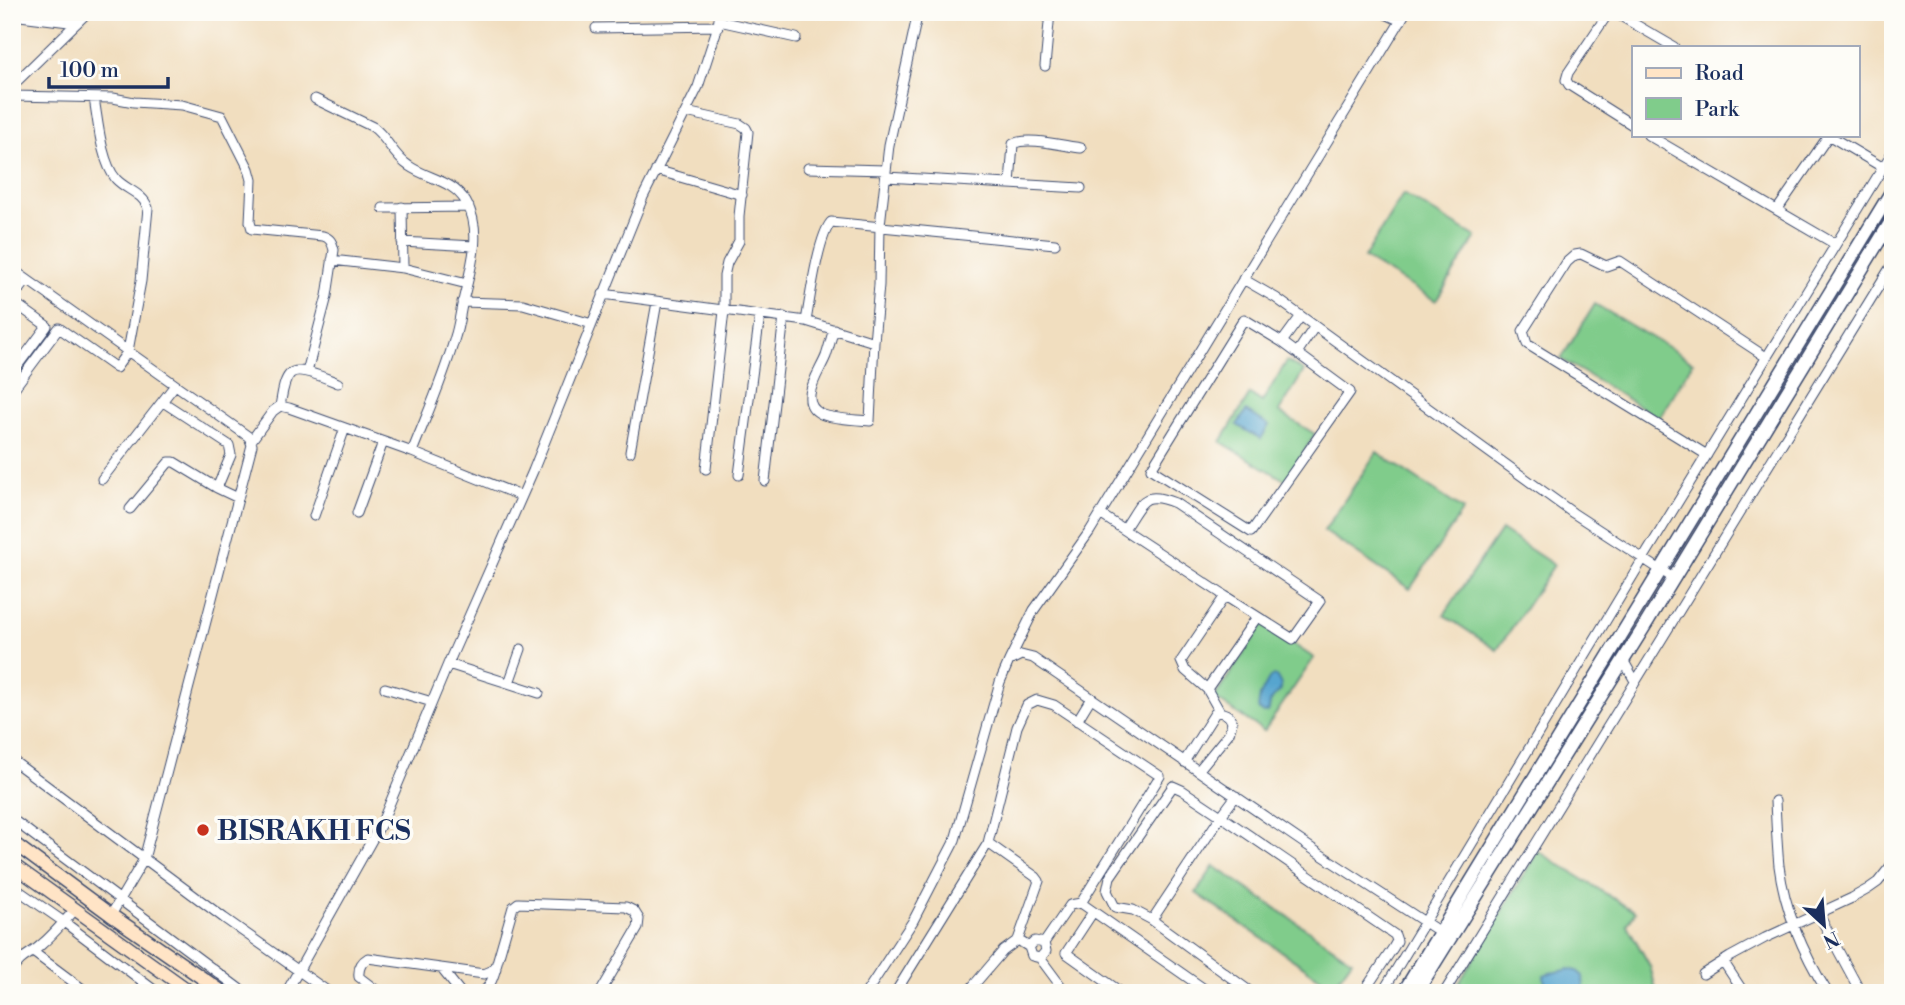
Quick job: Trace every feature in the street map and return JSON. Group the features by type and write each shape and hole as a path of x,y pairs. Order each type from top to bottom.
{"main road":[{"path":"12,842 224,993"},
{"path":"12,864 192,993"}],"street":[{"path":"12,86 88,12"},
{"path":"834,329 809,396 814,408 822,414 871,420 880,225 889,145 918,12"},
{"path":"1045,66 1050,12"},
{"path":"866,993 913,921 955,840 1000,682 1034,610 1100,514 1404,17 1381,12"},
{"path":"1632,125 1569,85 1566,80 1568,73 1607,15 1613,13 1672,46"},
{"path":"12,15 77,23"},
{"path":"286,993 382,822 533,471 643,197 698,87 719,20"},
{"path":"596,28 719,20 796,38"},
{"path":"12,96 113,98 182,106 222,116 252,180 251,229 329,238 334,250 327,296 307,372"},
{"path":"12,391 59,328 116,368 128,351 141,281 148,208 142,197 115,177 110,167 101,139 94,98"},
{"path":"315,99 379,131 408,166 454,187 465,199 474,223 472,263 456,335 412,452"},
{"path":"686,112 730,121 746,128 747,142 739,241 727,263 724,276 724,311 706,469"},
{"path":"1650,136 1835,244"},
{"path":"1777,210 1827,136"},
{"path":"1830,136 1882,167"},
{"path":"1010,184 1011,152 1015,142 1081,148"},
{"path":"1382,993 1893,151"},
{"path":"808,168 1080,188"},
{"path":"656,170 742,195"},
{"path":"1403,993 1893,189"},
{"path":"402,207 403,268"},
{"path":"383,208 469,207"},
{"path":"1444,993 1630,672 1673,578 1893,218"},
{"path":"806,321 822,242 828,224 833,221 1055,244"},
{"path":"402,242 474,246"},
{"path":"1707,455 1527,344 1523,331 1567,262 1581,254 1606,266 1620,261 1766,357"},
{"path":"332,260 403,268 467,284"},
{"path":"1416,993 1630,672 1893,263"},
{"path":"13,272 248,437 252,445 144,859 111,915"},
{"path":"1243,279 1276,298 1573,513 1673,578"},
{"path":"12,293 21,288 27,280"},
{"path":"603,294 785,317 874,342"},
{"path":"12,300 47,326 12,373"},
{"path":"462,302 523,304 592,324"},
{"path":"630,452 657,302"},
{"path":"739,475 760,315"},
{"path":"1282,342 1301,316"},
{"path":"765,481 785,317"},
{"path":"1244,319 1282,342 1350,392 1251,533 1151,470 1244,319"},
{"path":"1297,353 1315,326"},
{"path":"251,441 273,411 280,406 290,373 295,370 307,372 338,383"},
{"path":"102,479 175,385"},
{"path":"163,402 229,445 232,455 217,488"},
{"path":"280,406 412,452 521,496"},
{"path":"314,516 345,428"},
{"path":"357,513 383,442"},
{"path":"130,509 169,462 174,462 238,498"},
{"path":"1100,514 1293,639 1320,601 1175,503 1161,497 1146,499 1124,529"},
{"path":"1220,712 1208,689 1185,670 1181,661 1226,596"},
{"path":"1208,689 1258,617"},
{"path":"509,683 521,649"},
{"path":"1009,661 1021,655 1033,658 1440,932"},
{"path":"448,664 539,693"},
{"path":"384,688 432,702"},
{"path":"1077,721 1091,698"},
{"path":"895,993 988,843 1017,727 1027,705 1037,700 1054,705 1160,776 1081,903"},
{"path":"1184,762 1211,717 1215,713 1224,713 1231,719 1232,727 1198,771"},
{"path":"12,760 330,993"},
{"path":"1252,993 1152,920 1133,910 1115,906 1107,891 1110,877 1173,786 1395,934 1397,941 1363,993"},
{"path":"1152,920 1236,796"},
{"path":"1775,801 1779,867 1788,908 1819,979 1828,993"},
{"path":"12,819 245,993"},
{"path":"980,993 972,986 1003,951 1018,940 1039,881 988,843"},
{"path":"1703,974 1794,924 1868,889 1878,882 1893,863"},
{"path":"12,886 155,992"},
{"path":"482,993 493,979 513,907 518,903 626,907 634,911 639,919 638,928 600,993"},
{"path":"1041,958 1046,951 1044,943 1070,905 1081,903 1210,993"},
{"path":"12,971 16,958 33,952 75,910"},
{"path":"1093,912 1066,953 1122,993"},
{"path":"1818,913 1861,993"},
{"path":"1018,940 1029,947 1032,956 1041,958 1066,993"},
{"path":"1029,947 1035,941 1044,943"},
{"path":"33,952 88,993"},
{"path":"380,993 359,977 358,971 363,961 368,958 484,974 496,966"},
{"path":"1723,961 1744,993"},
{"path":"441,968 461,993"}],"green space":[{"path":"1403,194 1476,237 1436,301 1364,258"},
{"path":"1595,304 1693,362 1659,418 1561,359"},
{"path":"1287,361 1304,371 1279,412 1315,434 1286,481 1221,442 1250,394 1262,402"},
{"path":"1377,452 1463,510 1410,589 1324,531"},
{"path":"1501,530 1554,565 1497,650 1444,615"},
{"path":"1263,624 1314,658 1264,731 1214,698"},
{"path":"1538,851 1635,912 1627,925 1650,966 1657,993 1453,993"},
{"path":"1214,866 1352,960 1333,987 1196,893"}],"water":[{"path":"1246,411 1269,425 1261,439 1237,425"},
{"path":"1276,676 1281,689 1271,701 1268,712 1264,713 1258,709 1260,696 1270,677"},
{"path":"1568,969 1583,976 1584,993 1564,990 1564,993 1555,993 1545,984 1544,975"}],"place":[{"name":"BISRAKH FCS","path":"203,830"}]}
